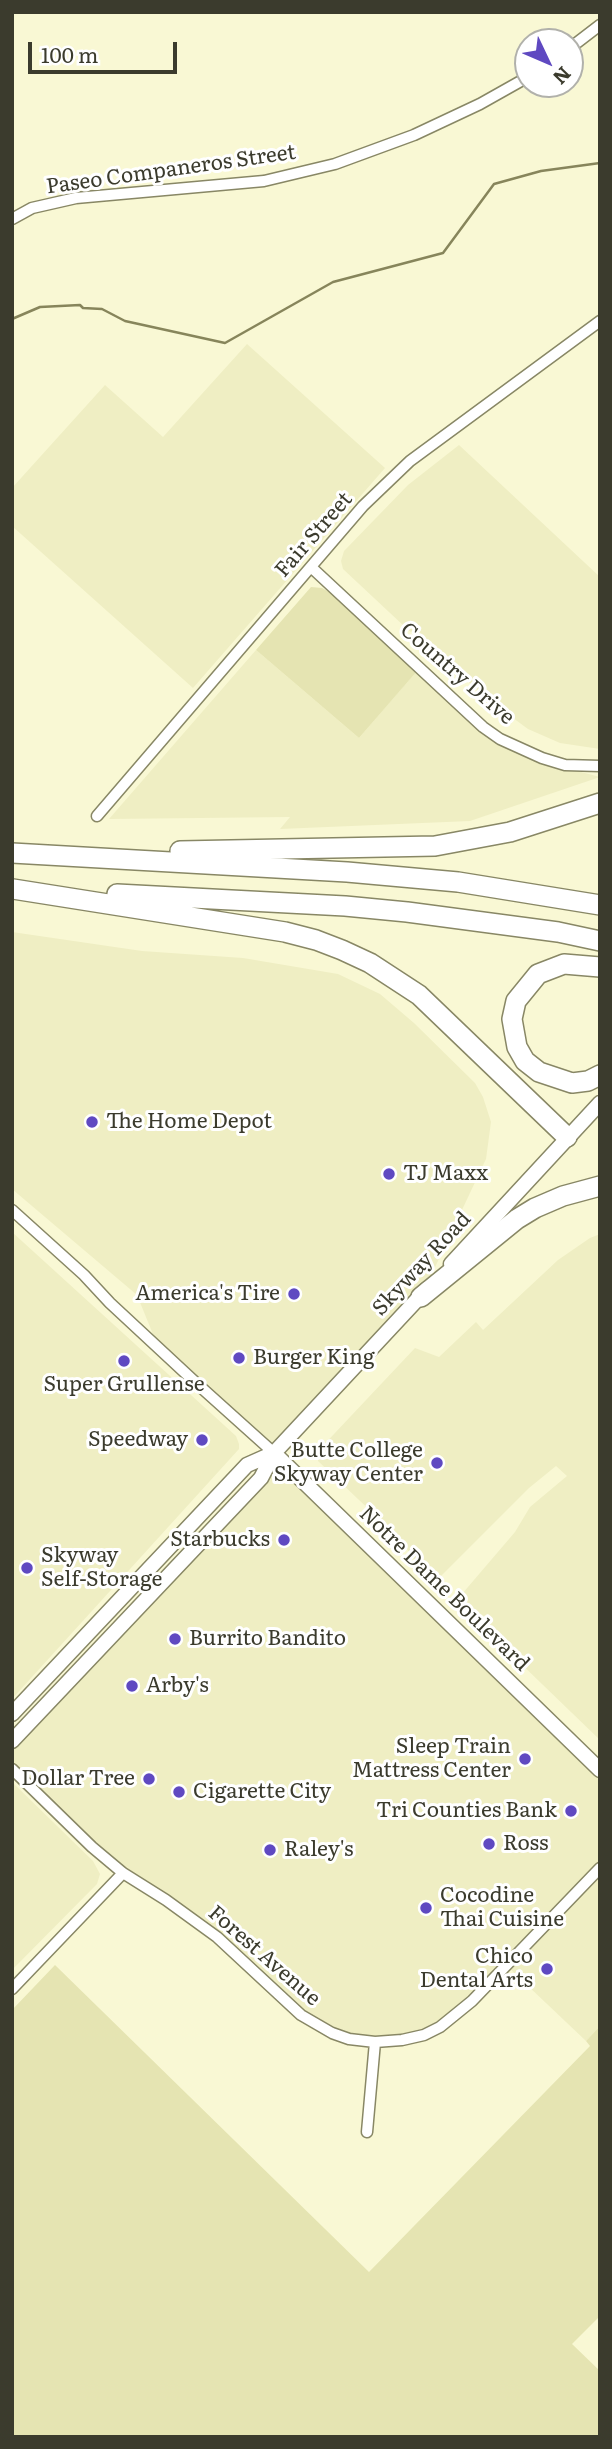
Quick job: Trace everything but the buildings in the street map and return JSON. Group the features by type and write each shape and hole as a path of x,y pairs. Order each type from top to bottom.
{"highway":[{"path":"52,855 96,849 143,852 435,846 510,832 600,803"},
{"path":"12,853 389,876 458,882 600,903"},
{"path":"13,889 345,906 456,918 600,940"},
{"path":"13,889 285,932 342,950 370,963 419,995 567,1137"},
{"path":"600,967 564,964 538,974 516,1001 512,1019 517,1047 525,1060 539,1072 572,1083 588,1081 600,1075"},
{"path":"421,1297 517,1219 564,1196 600,1186"}],"main road":[{"name":"Skyway Road","path":"12,1741 261,1478 274,1453 600,1102"},
{"name":"Skyway Road","path":"12,1714 247,1465 274,1453"},
{"name":"Notre Dame Boulevard","path":"274,1453 600,1770"}],"street":[{"path":"584,37 600,25"},
{"name":"Paseo Companeros Street","path":"12,219 32,208 76,198 264,181 335,164 414,135 481,104 514,84"},
{"name":"Fair Street","path":"97,816 363,506 410,461 600,321"},
{"name":"Country Drive","path":"311,567 500,739 565,765 600,766"},
{"name":"Notre Dame Boulevard","path":"12,1210 274,1453"},
{"name":"Forest Avenue","path":"12,1769 92,1847 124,1873 217,1937 301,2015 332,2033 349,2039 375,2042 402,2040 424,2035 459,2014 600,1868"},
{"path":"12,1989 124,1873"},
{"path":"367,2132 375,2042"}],"shaded area":[{"path":"247,344 385,468 193,688 12,526 12,488 105,385 163,437"},
{"path":"459,445 600,577 600,749 560,743 528,729 494,704 343,569 341,561 344,551 408,485"},
{"path":"311,587 322,588 334,595 418,670 359,738 256,650"},
{"path":"256,650 359,738 416,672 482,732 547,763 600,777 470,821 280,829 290,817 109,819"},
{"path":"12,932 142,951 243,958 338,974 380,994 475,1083 483,1097 491,1122 486,1159 421,1297 274,1453 159,1349 137,1295 12,1189"},
{"path":"12,1232 236,1436 239,1449 12,1699"},
{"path":"600,1234 600,1740 456,1601 515,1532 530,1507 567,1476 556,1466 529,1488 440,1577 432,1575 415,1560 399,1538 318,1461 318,1451 415,1348 439,1357 476,1322 483,1330 558,1260"},
{"path":"274,1453 600,1770 600,2026 586,2041 507,1966 440,2027 375,2042 315,2025 217,1937 123,1873 12,1769 12,1741"},
{"path":"12,1782 93,1861 100,1874 97,1884 12,1970"},
{"path":"55,1965 369,2272 590,2046 586,2041 600,2026 600,2316 572,2344 600,2371 600,2437 12,2437 12,2010"}],"waterway":[{"path":"12,319 40,307 80,305 83,308 102,309 125,321 225,343 333,282 443,253 494,184 541,171 600,163"}],"place":[{"name":"The Home Depot","path":"92,1122"},
{"name":"TJ Maxx","path":"389,1174"},
{"name":"America's Tire","path":"294,1294"},
{"name":"Burger King","path":"239,1358"},
{"name":"Super Grullense","path":"124,1361"},
{"name":"Speedway","path":"202,1440"},
{"name":"Butte College Skyway Center","path":"437,1463"},
{"name":"Starbucks","path":"284,1540"},
{"name":"Skyway Self-Storage","path":"27,1568"},
{"name":"Burrito Bandito","path":"175,1639"},
{"name":"Arby's","path":"132,1686"},
{"name":"Sleep Train Mattress Center","path":"525,1759"},
{"name":"Dollar Tree","path":"149,1779"},
{"name":"Cigarette City","path":"179,1792"},
{"name":"Tri Counties Bank","path":"571,1811"},
{"name":"Ross","path":"489,1844"},
{"name":"Raley's","path":"270,1850"},
{"name":"Cocodine Thai Cuisine","path":"426,1908"},
{"name":"Chico Dental Arts","path":"547,1969"}]}
